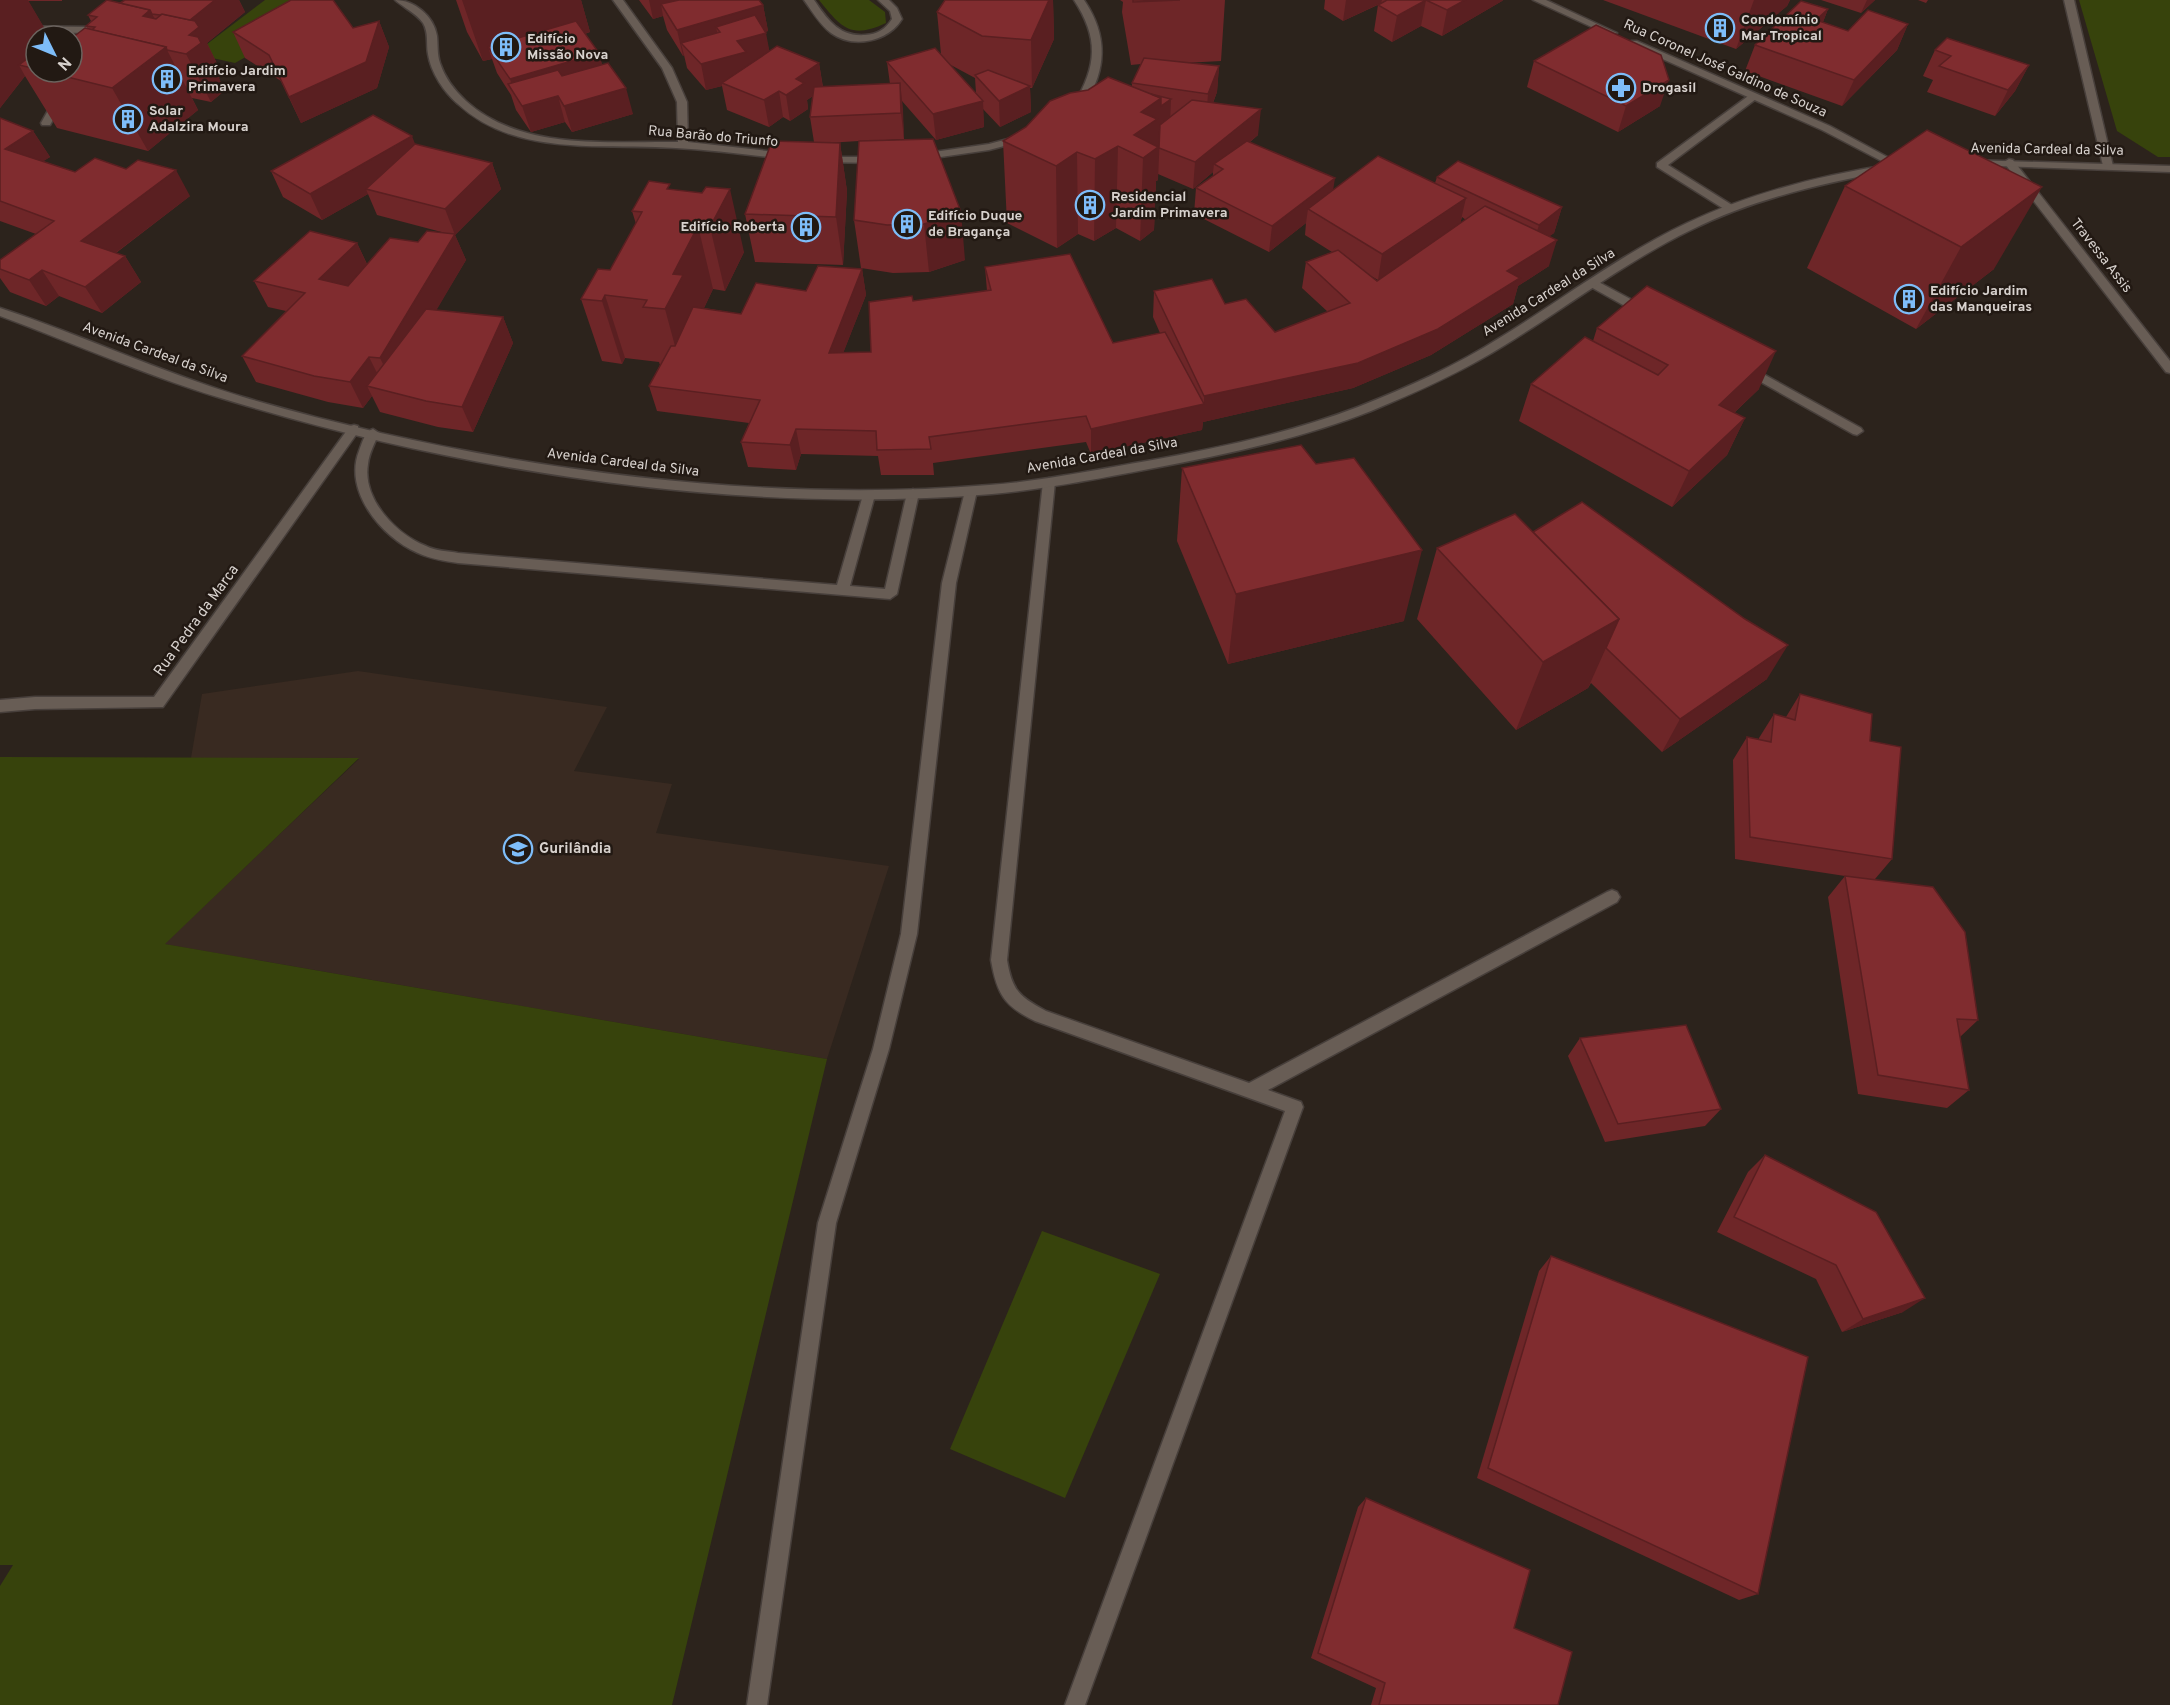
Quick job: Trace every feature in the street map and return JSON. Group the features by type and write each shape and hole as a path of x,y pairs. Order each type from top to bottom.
{"street":[{"name":"Rua Barão do Triunfo","path":"400,0 424,17 432,32 434,59 443,79 467,107 492,124 523,135 575,142 683,146 793,157"},
{"path":"618,0 667,68 682,102 683,146"},
{"path":"808,0 827,26 846,38 861,39 878,36 892,29 897,19 894,10 883,0"},
{"path":"1071,110 1089,90 1099,62 1096,33 1079,0"},
{"name":"Rua Coronel José Galdino de Souza","path":"1538,0 1826,128 1905,166"},
{"path":"2069,0 2108,166"},
{"path":"92,40 103,20"},
{"path":"0,29 98,30"},
{"path":"46,123 63,92"},
{"path":"1728,207 1661,165 1755,96"},
{"path":"816,159 899,159 935,156 989,147 1032,134"},
{"name":"Avenida Cardeal da Silva","path":"1959,163 2009,162 2170,169"},
{"name":"Travessa Assis","path":"2009,162 2170,369"},
{"name":"Avenida Cardeal da Silva","path":"0,312 163,374 247,402 354,429 494,460 607,478 716,489 869,495 970,492 1049,482 1149,465 1249,443 1339,418 1423,385 1494,345 1659,241 1728,207 1827,178 1905,166"},
{"path":"1593,283 1652,316"},
{"path":"1734,362 1857,431"},
{"name":"Rua Pedra da Marca","path":"0,706 35,703 158,704 354,429"},
{"path":"373,433 361,467 366,498 390,528 422,550 458,558 890,594 913,492"},
{"path":"1049,482 999,960 1002,983 1015,1004 1041,1016 1294,1107 1075,1705"},
{"path":"757,1705 827,1223 881,1049 909,934 949,583 970,492"},
{"path":"842,590 869,495"},
{"path":"1249,1091 1612,897"}],"shaded area":[{"name":"Gurilândia","path":"358,671 607,707 574,771 672,784 656,833 889,866 827,1059 164,944 359,759 191,758 202,694"}],"green space":[{"path":"265,0 319,0 336,7 235,63 194,54"},
{"path":"819,0 869,0 885,12 886,23 863,30 847,28 840,24"},
{"path":"2079,0 2170,0 2170,157 2158,157 2117,131"},
{"path":"0,757 359,758 165,944 827,1059 672,1705 0,1705 0,1586 13,1565 0,1565"},
{"path":"1042,1231 1160,1274 1065,1498 950,1449"}],"building":[{"path":"107,0 150,10 143,16 156,19 162,14 195,21 199,27 189,35 198,37 201,43 186,54 167,50 166,47 92,30 95,27 86,26 97,17 88,15"},
{"path":"125,0 215,0 190,20 152,14 150,10 120,3"},
{"path":"291,0 333,0 353,28 379,21 366,62 289,97 269,55 233,32"},
{"path":"679,0 759,0 763,5 677,30 661,4"},
{"path":"945,0 1049,0 1031,40 982,36 937,12"},
{"path":"1133,0 1180,0 1133,2"},
{"path":"1387,0 1426,0 1397,16 1378,5"},
{"path":"1426,0 1465,0 1447,10"},
{"path":"1801,1 1828,9 1816,20 1848,31 1868,10 1908,24 1854,80 1755,45"},
{"path":"755,15 766,33 737,41 746,52 701,64 681,43 720,32 716,27"},
{"path":"576,21 599,53 510,79 488,47"},
{"path":"1596,25 1661,55 1669,80 1626,106 1534,61"},
{"path":"84,29 166,47 112,88 84,81"},
{"path":"1947,38 2029,65 2008,90 1939,66 1951,56 1935,50"},
{"path":"777,46 819,63 796,79 804,83 786,95 779,91 764,100 722,83"},
{"path":"935,48 983,101 933,114 887,62"},
{"path":"1144,58 1219,66 1208,94 1132,83"},
{"path":"608,63 626,88 564,106 558,96 522,106 508,84 558,70 562,76"},
{"path":"988,70 1030,86 999,101 975,75"},
{"path":"1108,77 1161,98 1141,112 1157,119 1134,135 1158,147 1143,158 1118,146 1095,159 1077,152 1056,166 1003,141 1026,127 1050,101 1070,93 1088,90"},
{"path":"900,83 901,113 810,117 814,87"},
{"path":"1151,94 1171,99 1161,106 1161,98"},
{"path":"1192,100 1261,109 1195,162 1159,148 1160,125"},
{"path":"373,115 412,136 310,194 271,171"},
{"path":"0,118 33,131 5,149 75,172 95,158 126,169 138,160 176,170 81,241 125,256 85,287 42,270 29,280 0,269 0,260 54,221 0,201"},
{"path":"1927,130 2042,187 1961,247 1845,186"},
{"path":"933,139 961,212 924,224 887,225 854,220 859,141"},
{"path":"772,141 840,143 836,217 745,214"},
{"path":"1247,141 1335,178 1272,226 1196,188 1223,169 1214,164"},
{"path":"415,144 492,163 445,209 366,189"},
{"path":"1378,156 1466,198 1382,254 1308,209"},
{"path":"1458,161 1562,207 1539,225 1437,177"},
{"path":"649,181 670,184 667,189 702,193 706,187 730,189 710,227 698,226 673,274 683,275 665,309 643,307 647,300 605,295 602,301 581,299 598,269 610,270 642,212 632,211"},
{"path":"1485,206 1557,240 1507,271 1520,278 1438,329 1358,363 1204,396 1154,291 1212,279 1225,304 1246,299 1275,332 1350,303 1306,262 1338,250 1377,281"},
{"path":"310,231 357,243 319,279 348,286 390,238 418,242 427,231 455,234 380,358 369,357 350,382 314,376 242,356 305,293 254,281"},
{"path":"1070,254 1113,343 1165,332 1204,404 1091,429 1086,416 929,437 931,449 877,450 876,431 796,429 790,445 741,442 760,400 649,386 671,346 675,346 693,307 741,314 756,283 806,291 818,266 862,269 829,353 871,352 869,302 912,296 913,301 991,290 985,267"},
{"path":"1647,286 1776,351 1719,405 1745,418 1689,471 1531,384 1585,337 1658,375 1668,365 1597,328"},
{"path":"426,309 503,317 462,407 426,401 367,386"},
{"path":"1301,445 1316,464 1354,458 1422,550 1236,594 1182,468"},
{"path":"1582,502 1745,619 1788,645 1680,719 1606,648 1619,619 1533,532"},
{"path":"1515,514 1619,619 1543,662 1437,548"},
{"path":"1800,694 1872,714 1870,741 1901,747 1892,859 1750,837 1747,737 1771,742 1774,714 1795,720"},
{"path":"1845,876 1933,887 1965,932 1978,1020 1957,1019 1969,1090 1878,1075"},
{"path":"1686,1025 1721,1109 1618,1124 1580,1038"},
{"path":"1765,1155 1876,1212 1925,1298 1863,1319 1836,1265 1734,1217"},
{"path":"1551,1256 1808,1357 1758,1594 1488,1468"},
{"path":"1366,1498 1530,1570 1514,1628 1572,1652 1558,1705 1379,1705 1385,1683 1318,1653"}],"place":[{"name":"Condomínio Mar Tropical","path":"1720,28"},
{"name":"Edifício Missão Nova","path":"506,47"},
{"name":"Edifício Jardim Primavera","path":"167,79"},
{"name":"Drogasil","path":"1621,88"},
{"name":"Solar Adalzira Moura","path":"128,119"},
{"name":"Residencial Jardim Primavera","path":"1090,205"},
{"name":"Edifício Duque de Bragança","path":"907,224"},
{"name":"Edifício Roberta","path":"806,227"},
{"name":"Edifício Jardim das Manqueiras","path":"1909,299"},
{"name":"Gurilândia","path":"518,849"}]}
